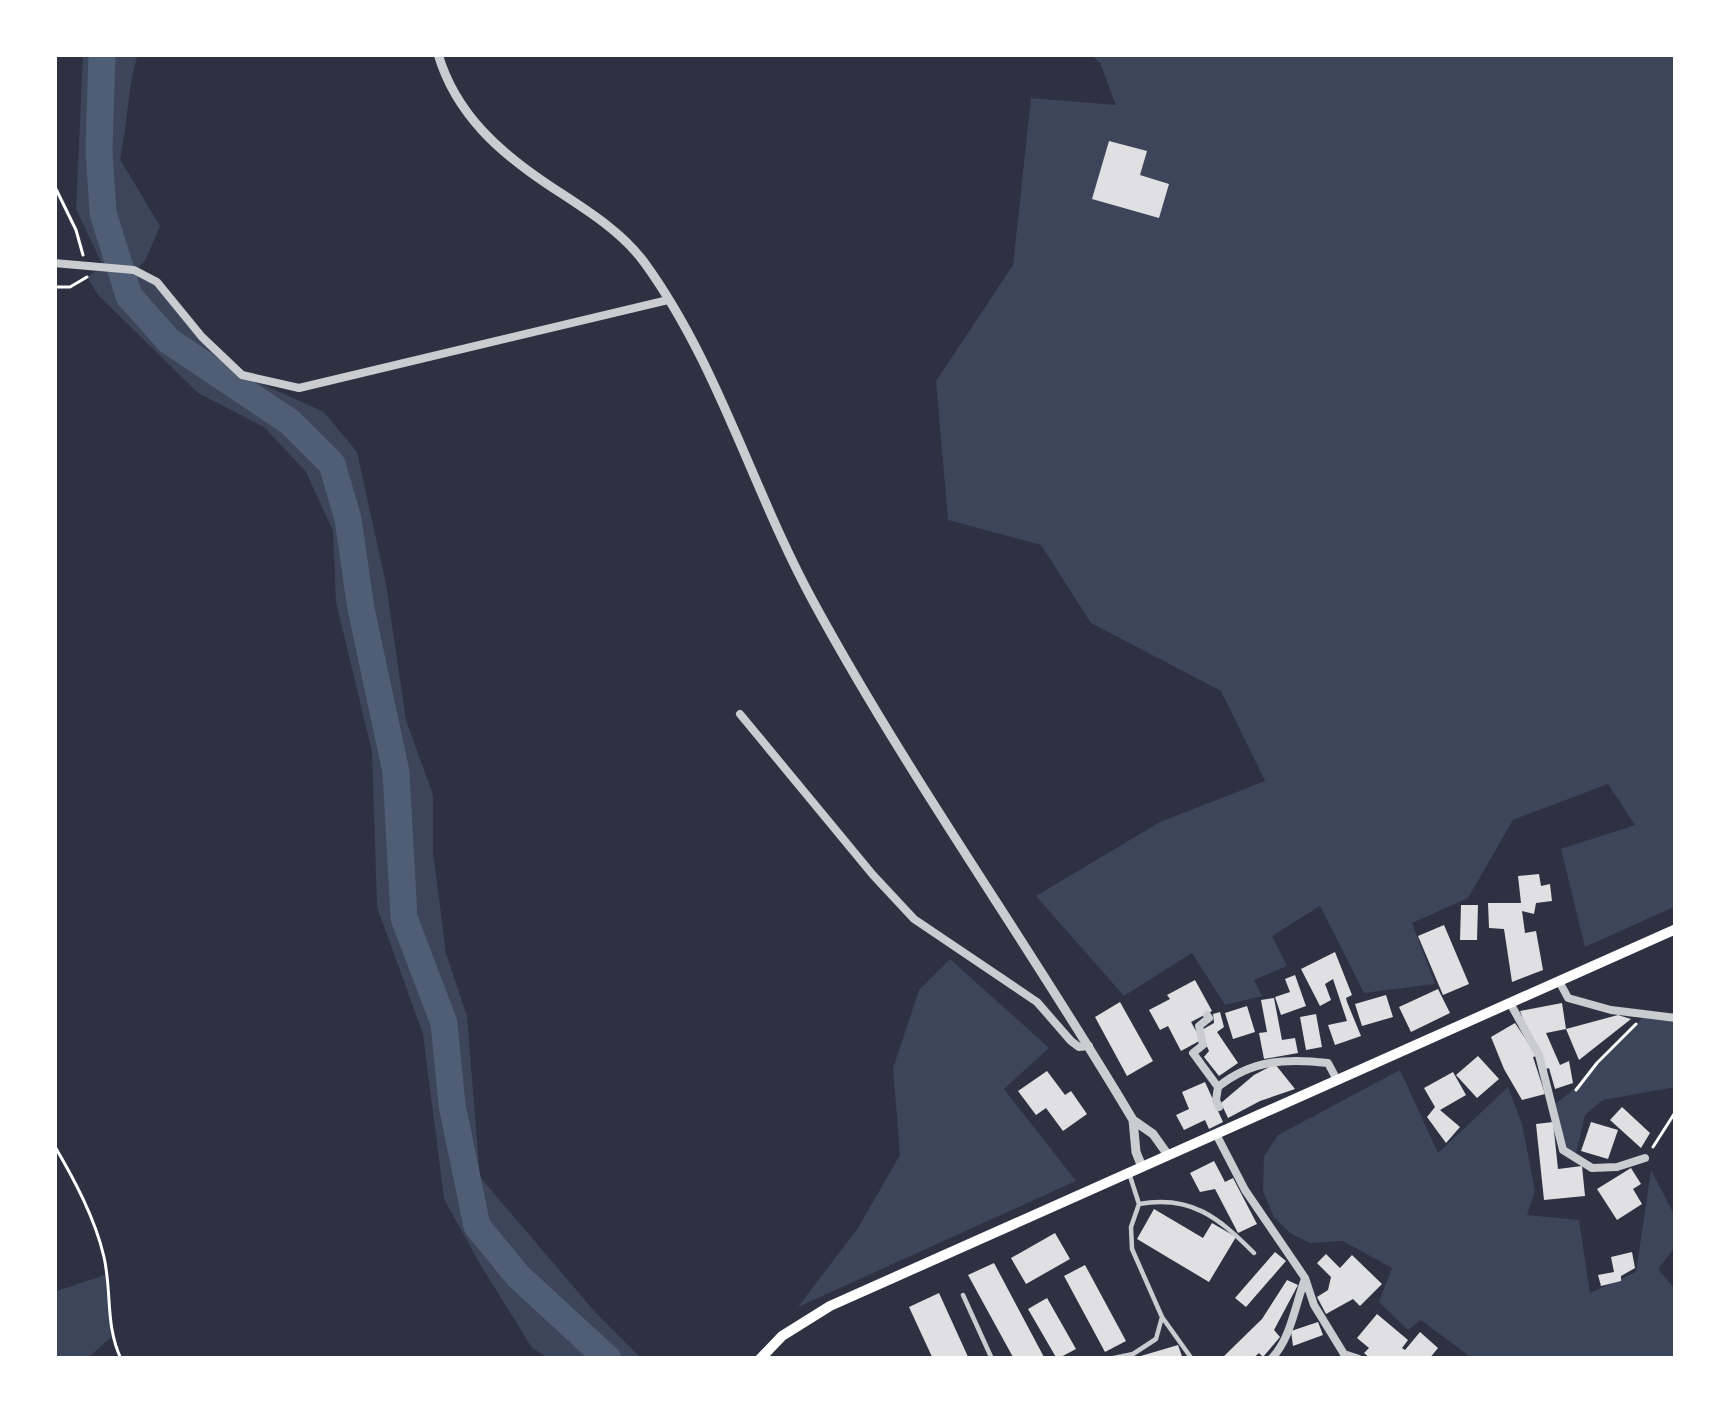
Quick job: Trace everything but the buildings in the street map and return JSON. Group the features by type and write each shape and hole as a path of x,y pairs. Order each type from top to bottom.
{"main road":[{"path":"760,1359 782,1336 830,1306 1676,929"}],"street":[{"path":"438,54 453,92 478,129 642,259 689,333 815,605 1133,1120 1153,1134 1168,1155"},
{"path":"54,263 134,270 157,282 202,338 242,375 299,388 668,299"},
{"path":"740,714 914,919 1037,1002 1079,1047 1089,1046"},
{"path":"1559,981 1568,998 1611,1010 1676,1018"},
{"path":"1510,1003 1539,1054 1563,1150 1592,1168 1617,1167 1645,1158"},
{"path":"1207,1016 1199,1026 1203,1045 1193,1053 1217,1087 1219,1107"},
{"path":"1217,1087 1235,1072 1262,1063 1299,1060 1328,1063 1337,1080"},
{"path":"1133,1120 1142,1167"},
{"path":"1216,1134 1245,1190 1305,1278 1314,1305 1344,1354 1359,1359"},
{"path":"1271,1359 1288,1332 1305,1278"}],"lane":[{"path":"1129,1173 1138,1204 1131,1227 1132,1249 1162,1317 1192,1359"},
{"path":"1138,1204 1161,1200 1210,1214 1253,1252"},
{"path":"963,1294 992,1359"},
{"path":"1109,1359 1133,1354 1156,1339 1162,1317"}],"path":[{"path":"54,185 76,230 87,278 70,287 54,287"},
{"path":"1576,1090 1646,1014"},
{"path":"1645,1158 1676,1111"},
{"path":"54,1145 73,1176 104,1258 111,1337 121,1359"}],"shaded area":[{"path":"83,54 138,54 120,159 160,226 145,261 135,270 157,282 242,375 324,412 357,452 386,584 406,720 433,795 433,851 446,953 467,1016 480,1177 596,1313 642,1359 550,1359 532,1348 444,1199 423,1034 377,907 372,752 336,602 333,531 306,472 264,427 198,393 98,295 87,277 103,266 76,209"},
{"path":"1090,54 1676,54 1676,906 1585,947 1561,849 1635,825 1608,784 1513,820 1468,898 1412,923 1435,984 1364,993 1320,906 1272,936 1287,966 1254,980 1262,996 1225,1005 1192,953 1124,996 1036,896 1160,822 1265,781 1221,691 1091,623 1041,545 948,520 936,381 1013,265 1031,98 1116,105 1100,63"},
{"path":"950,959 1049,1048 1004,1089 1076,1181 798,1307 858,1228 900,1155 893,1068 919,990"},
{"path":"1646,1014 1676,1018 1676,1087 1603,1100 1585,1115 1575,1158 1563,1150 1552,1106 1589,1075"},
{"path":"1400,1070 1438,1153 1508,1087 1522,1124 1535,1191 1527,1215 1579,1220 1590,1293 1636,1272 1651,1170 1676,1218 1676,1246 1658,1269 1676,1290 1676,1359 1473,1359 1421,1320 1408,1330 1379,1302 1392,1268 1343,1241 1310,1243 1290,1233 1274,1217 1263,1191 1264,1156 1278,1135"},
{"path":"105,1275 111,1337 87,1359 54,1359 54,1292"}],"waterway":[{"path":"102,54 99,150 103,213 129,296 169,341 290,422 332,464 348,519 361,609 396,772 404,918 444,1023 452,1105 477,1226 518,1276 608,1359"}]}
